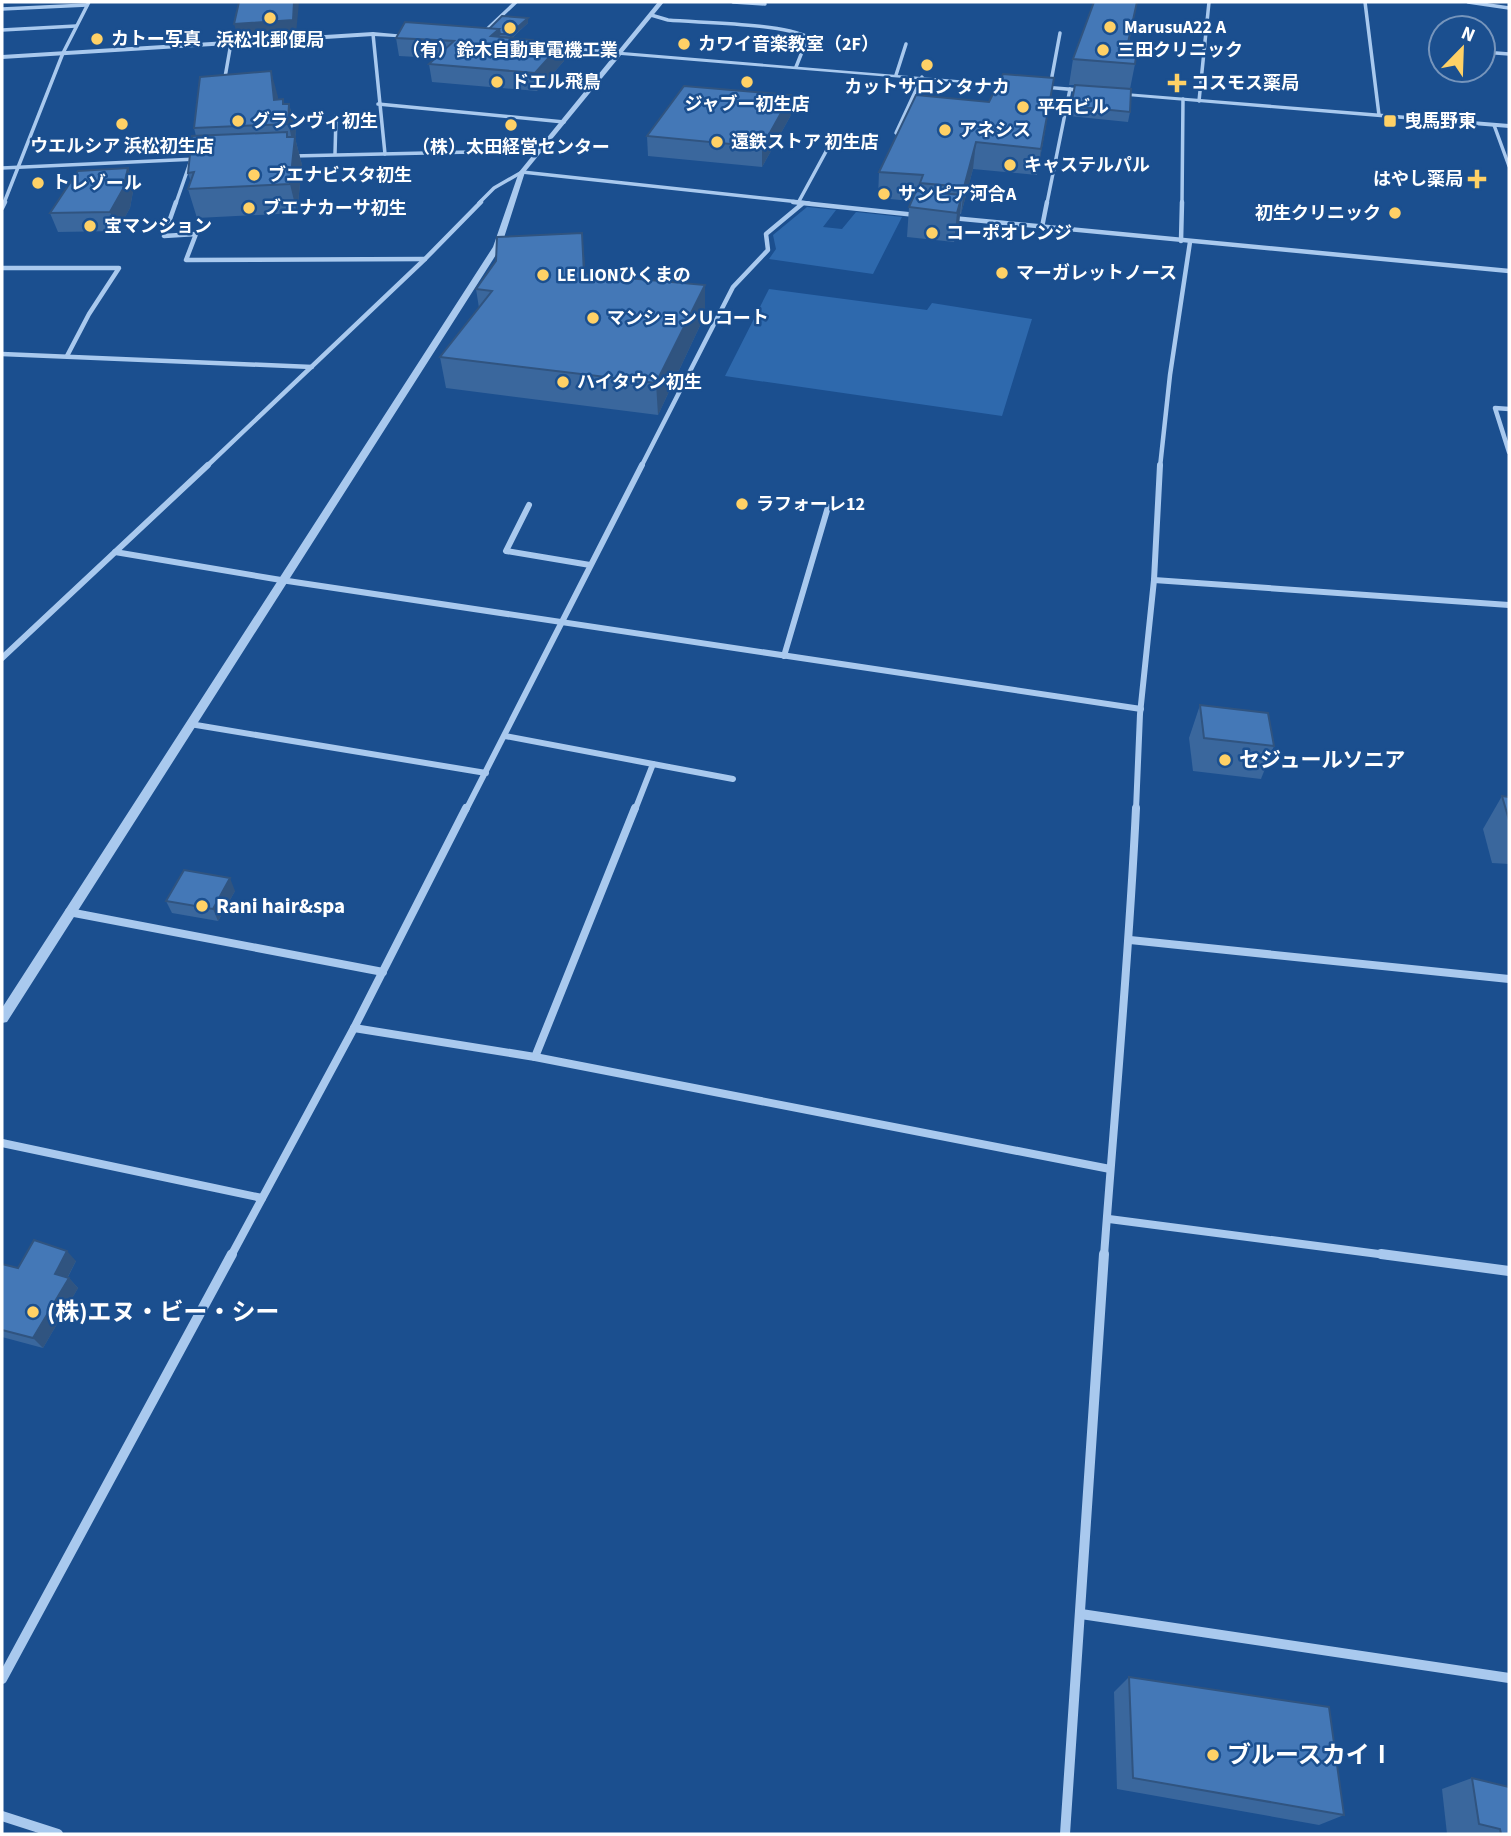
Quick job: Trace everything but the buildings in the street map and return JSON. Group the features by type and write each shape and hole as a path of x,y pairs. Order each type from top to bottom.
{"street":[{"path":"475,41 516,2"},
{"path":"2,1018 497,247 522,172 534,154 564,122 662,2"},
{"path":"733,2 765,4"},
{"path":"1199,101 1209,2"},
{"path":"1364,2 1379,116"},
{"path":"1468,2 1509,8"},
{"path":"2,9 88,3"},
{"path":"2,208 63,53 88,3"},
{"path":"651,15 668,20 784,30 806,35 808,37 796,67"},
{"path":"2,30 76,26"},
{"path":"1049,88 1060,33"},
{"path":"2,57 373,34 427,37"},
{"path":"373,34 384,154"},
{"path":"224,86 231,43"},
{"path":"896,75 906,44"},
{"path":"542,47 1024,86"},
{"path":"896,132 922,77"},
{"path":"1037,87 1095,92"},
{"path":"1042,227 1070,89"},
{"path":"1108,93 1509,126"},
{"path":"1065,1834 1118,1056 1130,940 1141,709 1154,580 1163,442 1185,241 1183,99"},
{"path":"378,104 564,122"},
{"path":"335,154 336,116"},
{"path":"1494,125 1509,166"},
{"path":"2,1679 354,1028 733,287 768,250 766,234 800,204 829,146"},
{"path":"283,156 534,154"},
{"path":"191,159 164,236 196,234 186,260 425,259"},
{"path":"2,168 204,159"},
{"path":"2,658 313,367 494,188 522,172 800,204 922,215"},
{"path":"949,218 1509,271"},
{"path":"2,268 119,268 67,356"},
{"path":"2,354 313,367"},
{"path":"1509,409 1496,408 1509,452"},
{"path":"529,505 506,551 590,565"},
{"path":"784,656 828,508"},
{"path":"115,552 561,623 1141,709"},
{"path":"1154,580 1509,605"},
{"path":"190,724 486,773"},
{"path":"505,736 733,779"},
{"path":"535,1057 653,764"},
{"path":"69,912 383,972"},
{"path":"1130,940 1509,979"},
{"path":"354,1028 535,1057 1110,1169"},
{"path":"2,1143 262,1198"},
{"path":"1109,1219 1509,1271"},
{"path":"1081,1614 1509,1678"},
{"path":"2,1816 58,1834"}],"shaded area":[{"path":"807,207 836,210 823,227 842,229 856,212 902,217 873,274 769,259 776,249 773,235"},
{"path":"769,289 927,310 932,303 1032,319 1002,416 725,376"}],"place":[{"name":"浜松北郵便局","path":"270,18"},
{"name":"MarusuA22 A","path":"1110,27"},
{"name":"（有）鈴木自動車電機工業","path":"510,28"},
{"name":"カトー写真","path":"97,39"},
{"name":"カワイ音楽教室（2F）","path":"684,44"},
{"name":"三田クリニック","path":"1103,50"},
{"name":"カットサロン タナカ","path":"927,65"},
{"name":"ドエル飛鳥","path":"497,82"},
{"name":"ジャブー初生店","path":"747,82"},
{"name":"コスモス薬局","path":"1177,83"},
{"name":"平石ビル","path":"1023,107"},
{"name":"グランヴィ初生","path":"238,121"},
{"name":"曳馬野東","path":"1390,121"},
{"name":"ウエルシア 浜松初生店","path":"122,124"},
{"name":"（株）太田経営センター","path":"511,125"},
{"name":"アネシス","path":"945,130"},
{"name":"遠鉄ストア 初生店","path":"717,142"},
{"name":"キャステルパル","path":"1010,165"},
{"name":"ブエナビスタ初生","path":"254,175"},
{"name":"はやし薬局","path":"1477,179"},
{"name":"トレゾール","path":"38,183"},
{"name":"サンピア河合A","path":"884,194"},
{"name":"ブエナカーサ初生","path":"249,208"},
{"name":"初生クリニック","path":"1395,213"},
{"name":"宝マンション","path":"90,226"},
{"name":"コーポオレンジ","path":"932,233"},
{"name":"マーガレットノース","path":"1002,273"},
{"name":"LE LIONひくまの","path":"543,275"},
{"name":"マンションＵコート","path":"593,318"},
{"name":"ハイタウン初生","path":"563,382"},
{"name":"ラフォーレ12","path":"742,504"},
{"name":"セジュールソニア","path":"1225,760"},
{"name":"Rani hair&spa","path":"202,906"},
{"name":"(株)エヌ・ビー・シー","path":"33,1312"},
{"name":"ブルースカイⅠ","path":"1213,1755"}]}
